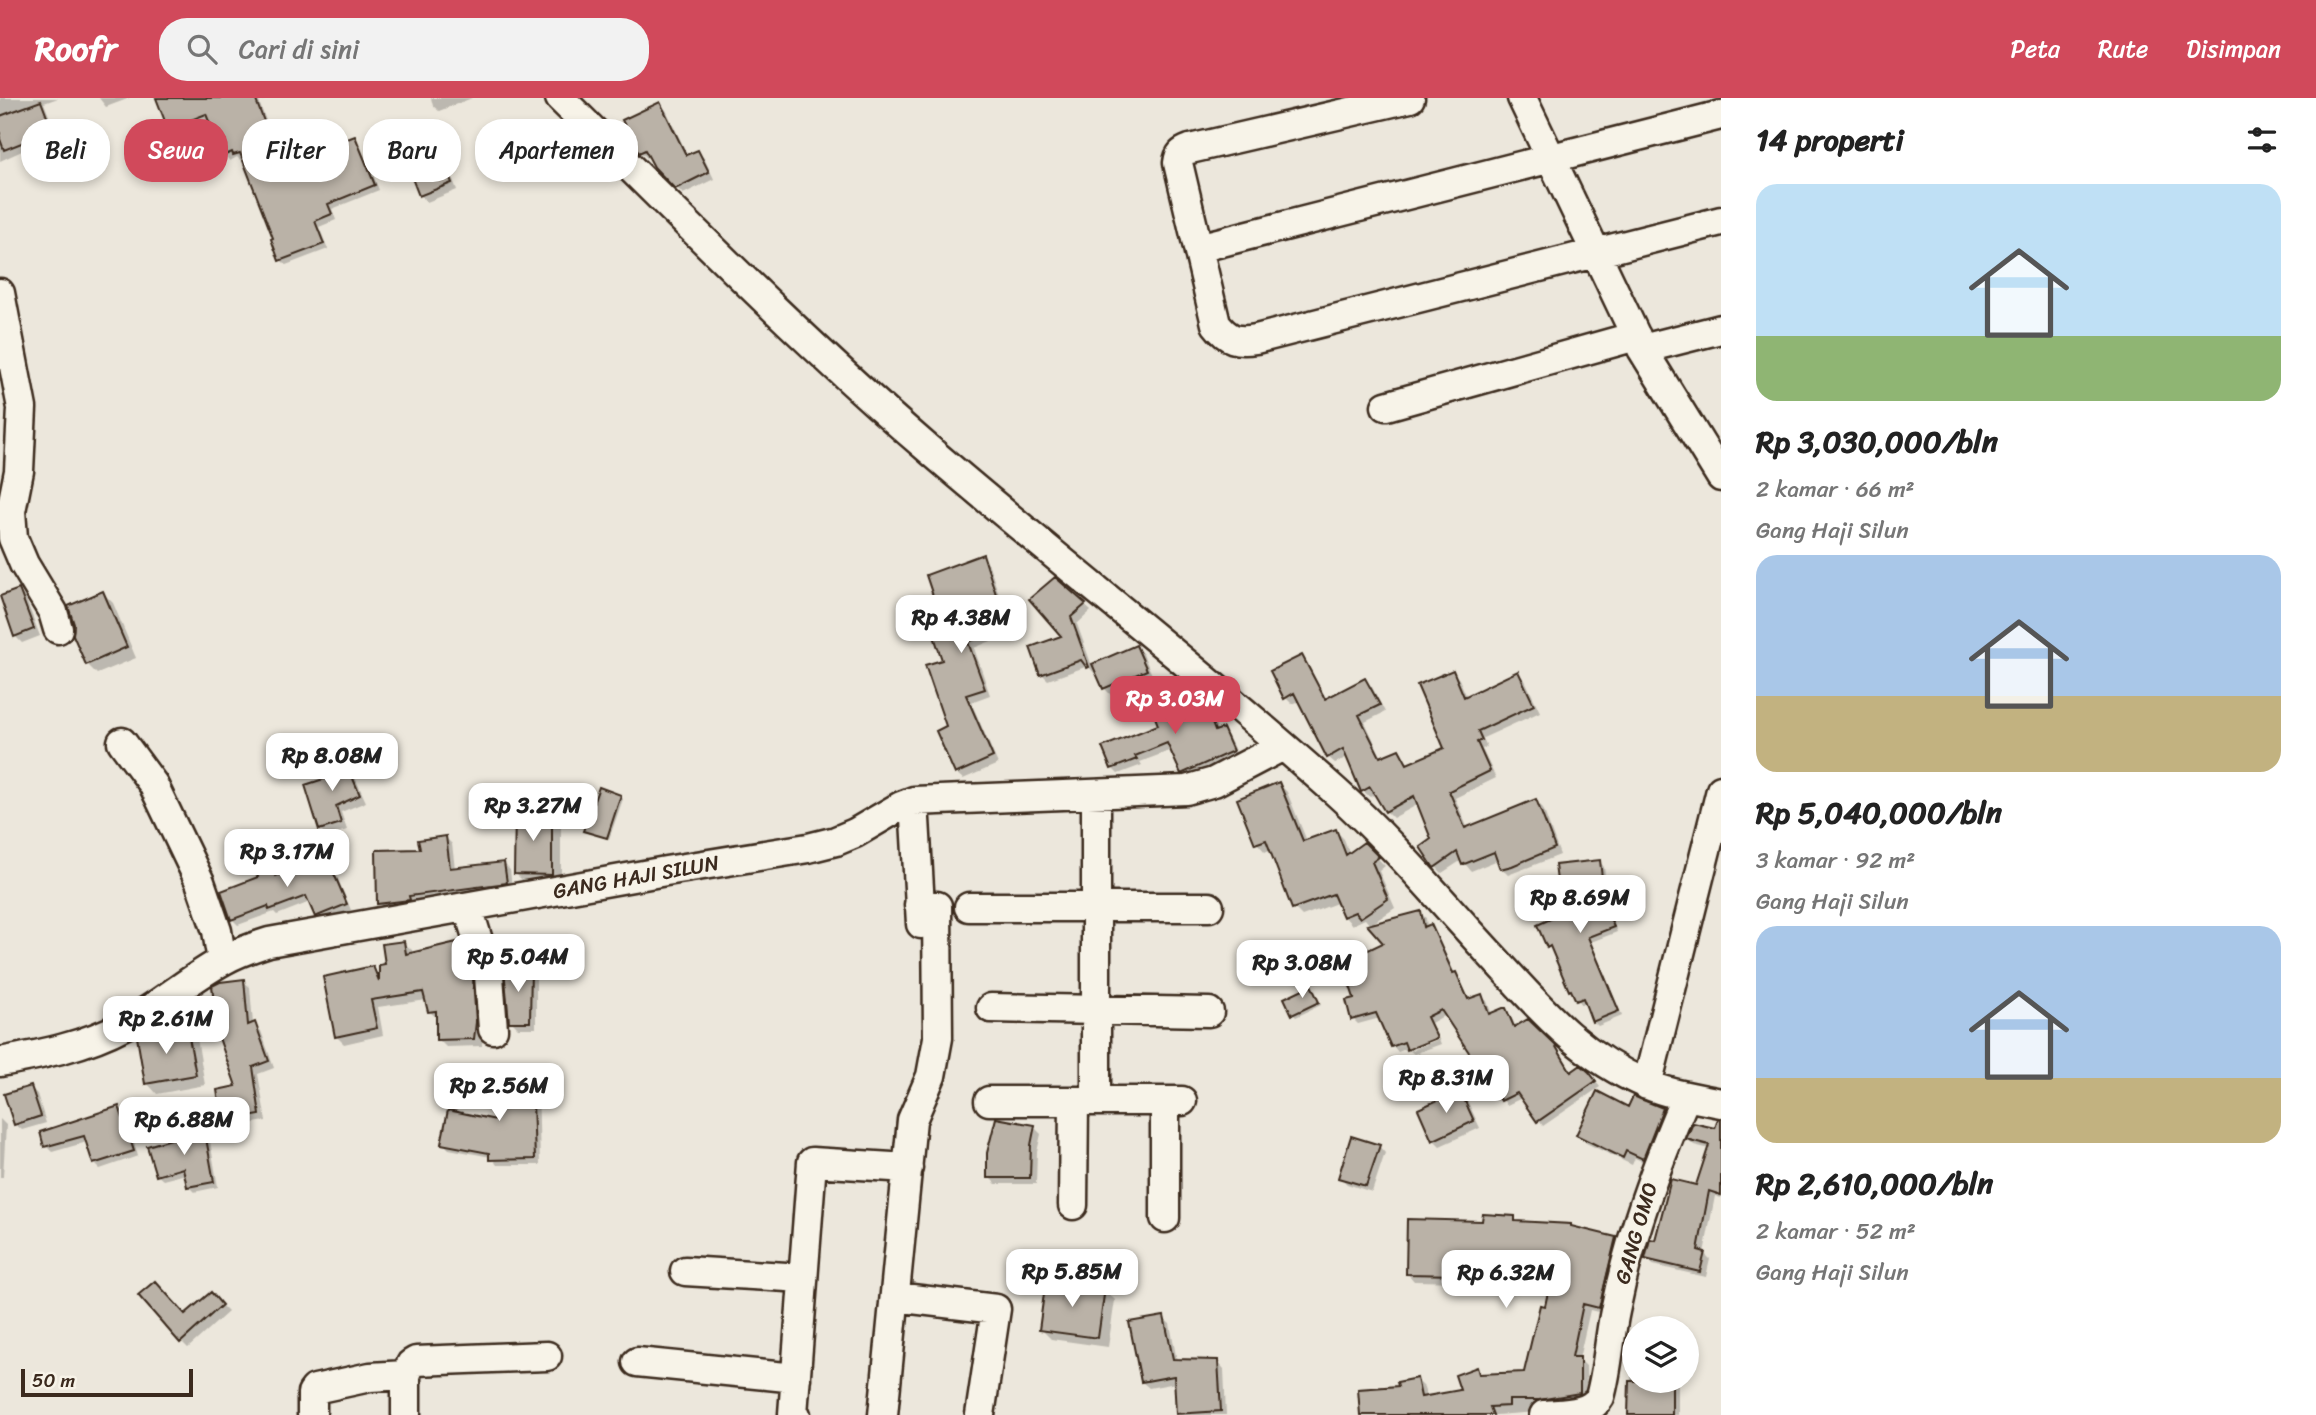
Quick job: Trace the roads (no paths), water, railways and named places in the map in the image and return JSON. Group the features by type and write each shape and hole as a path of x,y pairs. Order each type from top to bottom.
{"street":[{"path":"560,98 791,324 923,444 1122,612 1215,686 1339,794 1569,1037 1603,1061 1647,1085 1721,1103"},
{"path":"1410,98 1183,152 1178,157 1216,324 1225,337 1237,341 1256,340 1721,221"},
{"path":"1522,98 1639,343 1712,446 1721,477"},
{"path":"1198,248 1721,115"},
{"path":"0,293 22,408 19,471 11,511 13,538 24,564 53,612 58,629"},
{"path":"1386,406 1639,343 1721,329"},
{"path":"122,742 153,784 200,882 216,930 222,961"},
{"name":"GANG HAJI SILUN","path":"0,1062 52,1052 99,1037 123,1025 222,961 269,942 808,848 855,833 914,801 1169,792 1201,787 1283,747"},
{"path":"1647,1085 1721,790"},
{"path":"1073,1205 1096,1008 1096,795"},
{"path":"883,1415 912,1120 931,1076 938,1038 919,905 914,801"},
{"path":"970,907 1209,907"},
{"path":"468,908 489,976 493,1029"},
{"path":"991,1008 1209,1012"},
{"name":"GANG OMO","path":"1544,1415 1587,1408 1600,1397 1614,1313 1636,1226 1661,1155 1686,1096"},
{"path":"989,1101 1173,1101 1164,1218"},
{"path":"796,1415 793,1413 812,1161 908,1168"},
{"path":"685,1271 803,1278"},
{"path":"895,1297 996,1309 980,1415"},
{"path":"406,1415 406,1376 411,1364 416,1361 547,1356"},
{"path":"637,1362 796,1378"},
{"path":"312,1415 312,1393 320,1387 370,1377 406,1376"}]}
